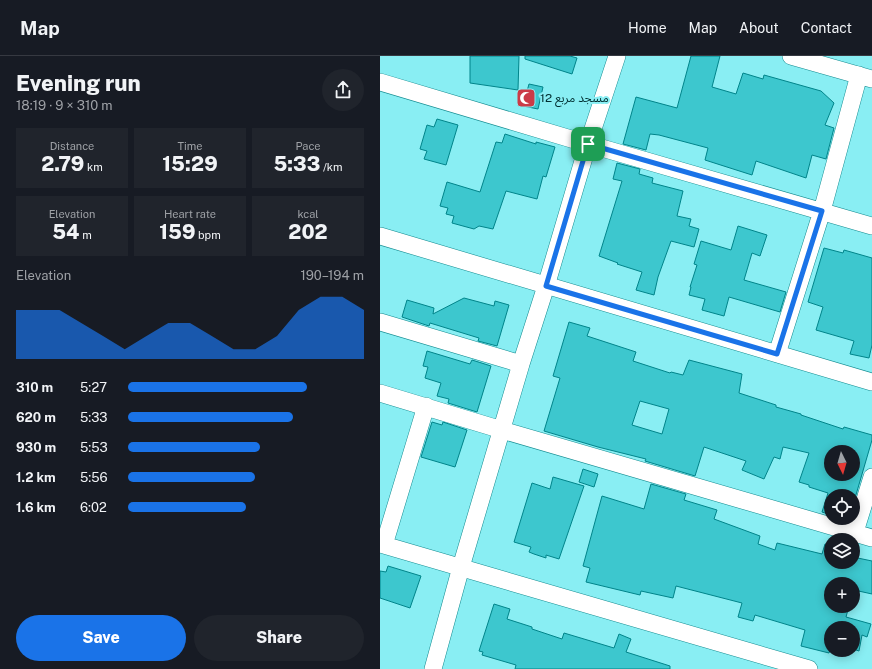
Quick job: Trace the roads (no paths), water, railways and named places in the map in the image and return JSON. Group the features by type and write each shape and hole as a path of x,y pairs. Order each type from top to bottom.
{"street":[{"path":"433,669 461,566 521,364 588,144 617,56"},
{"path":"777,354 866,77 791,56"},
{"path":"380,82 872,226"},
{"path":"380,236 872,382"},
{"path":"380,322 521,364"},
{"path":"380,393 872,538"},
{"path":"426,406 382,544 809,669"},
{"path":"855,532 872,477"}],"place":[{"name":"مسجد مربع 12","path":"526,98"}]}
